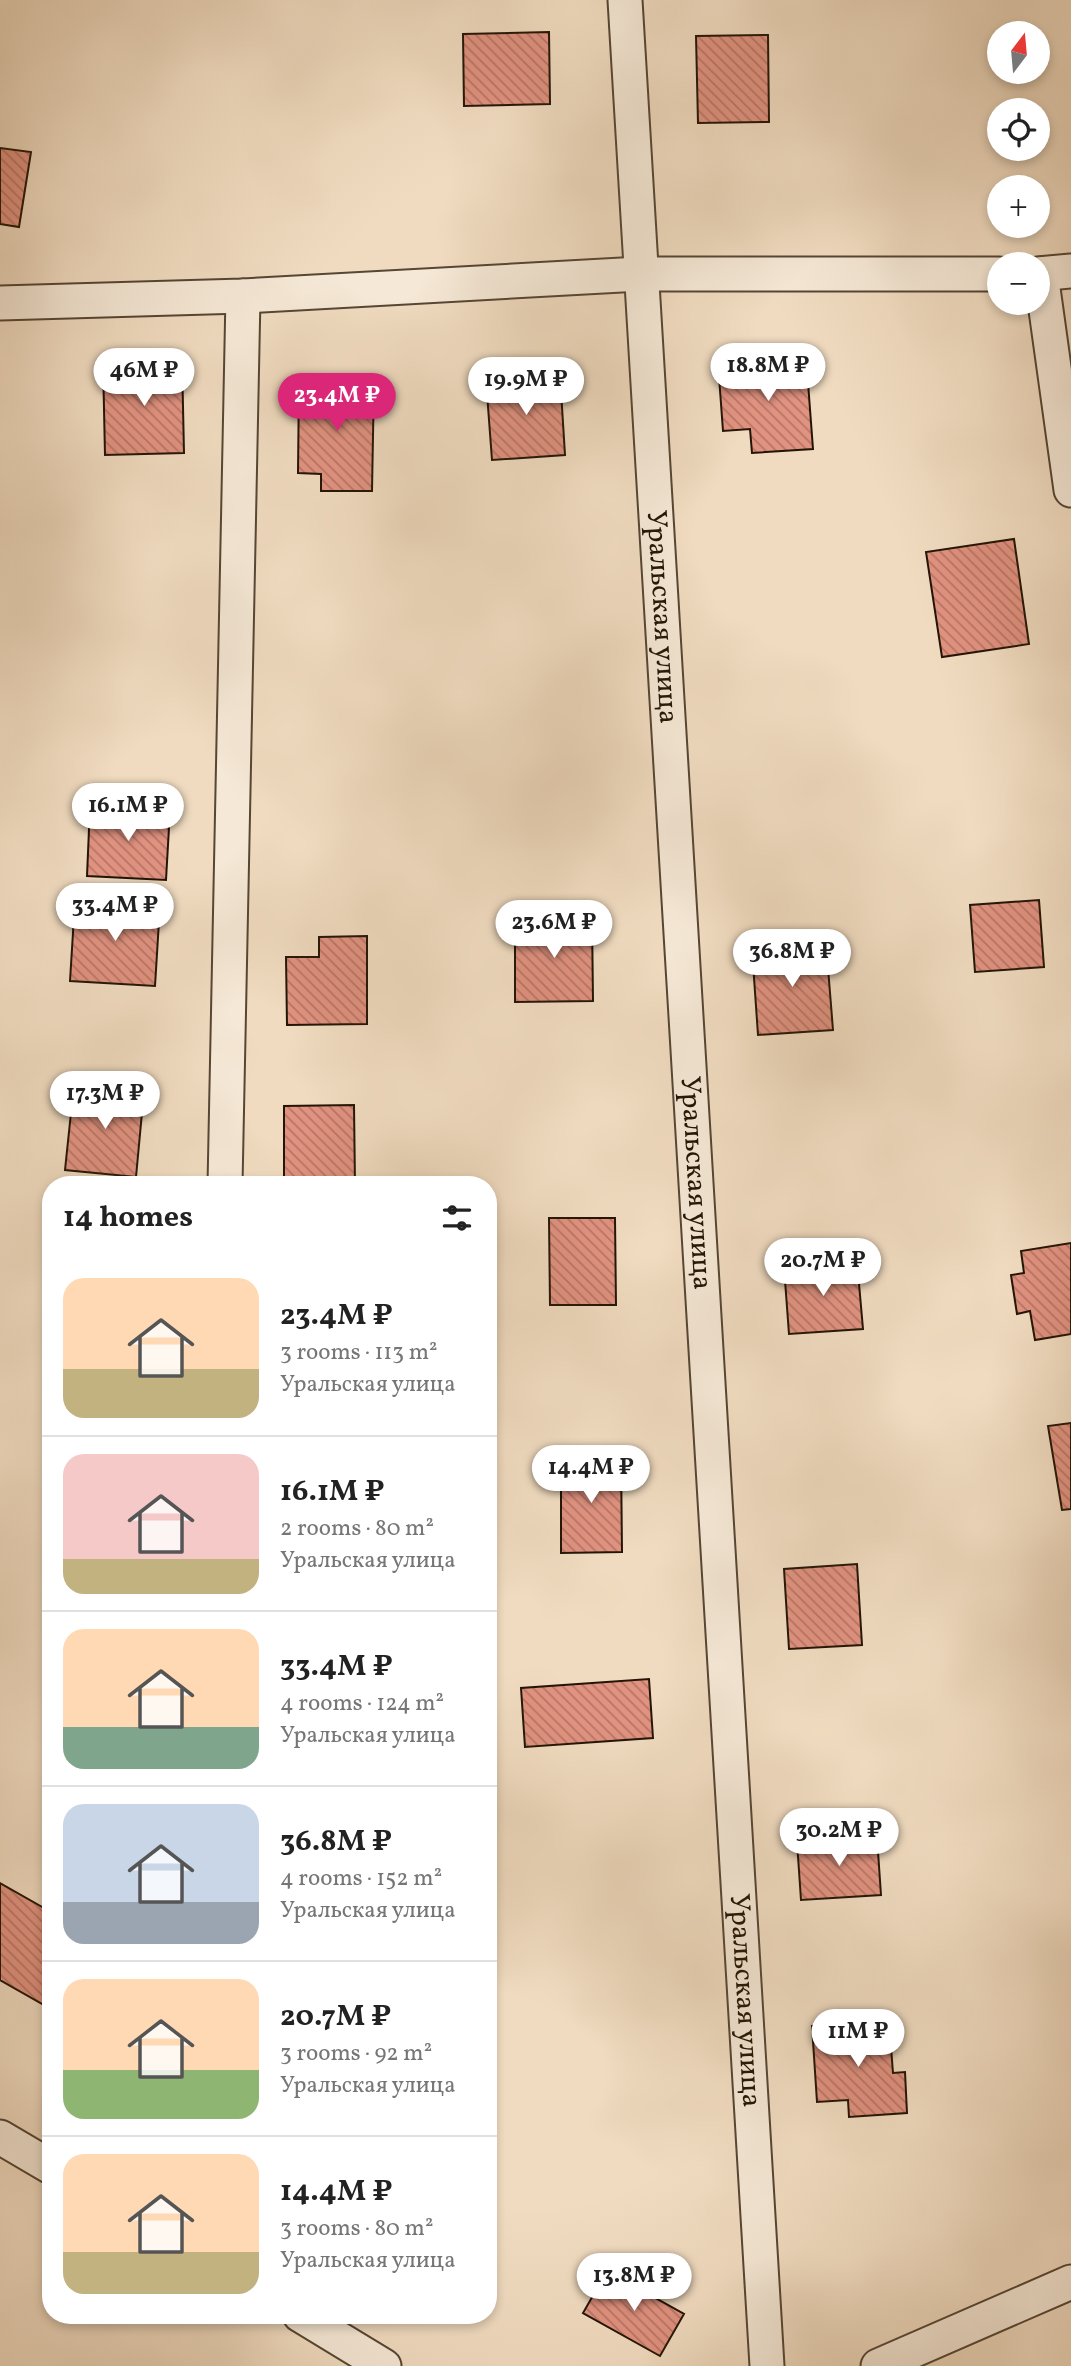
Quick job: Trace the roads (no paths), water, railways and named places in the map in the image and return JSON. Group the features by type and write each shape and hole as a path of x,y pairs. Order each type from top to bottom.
{"street":[{"name":"Уральская улица","path":"625,0 767,2366"},
{"path":"1050,273 1071,490"},
{"path":"0,303 243,296 640,274 987,274"},
{"path":"225,1176 243,296"},
{"path":"0,2137 42,2162"},
{"path":"878,2366 1071,2282"},
{"path":"315,2324 384,2366"}]}
